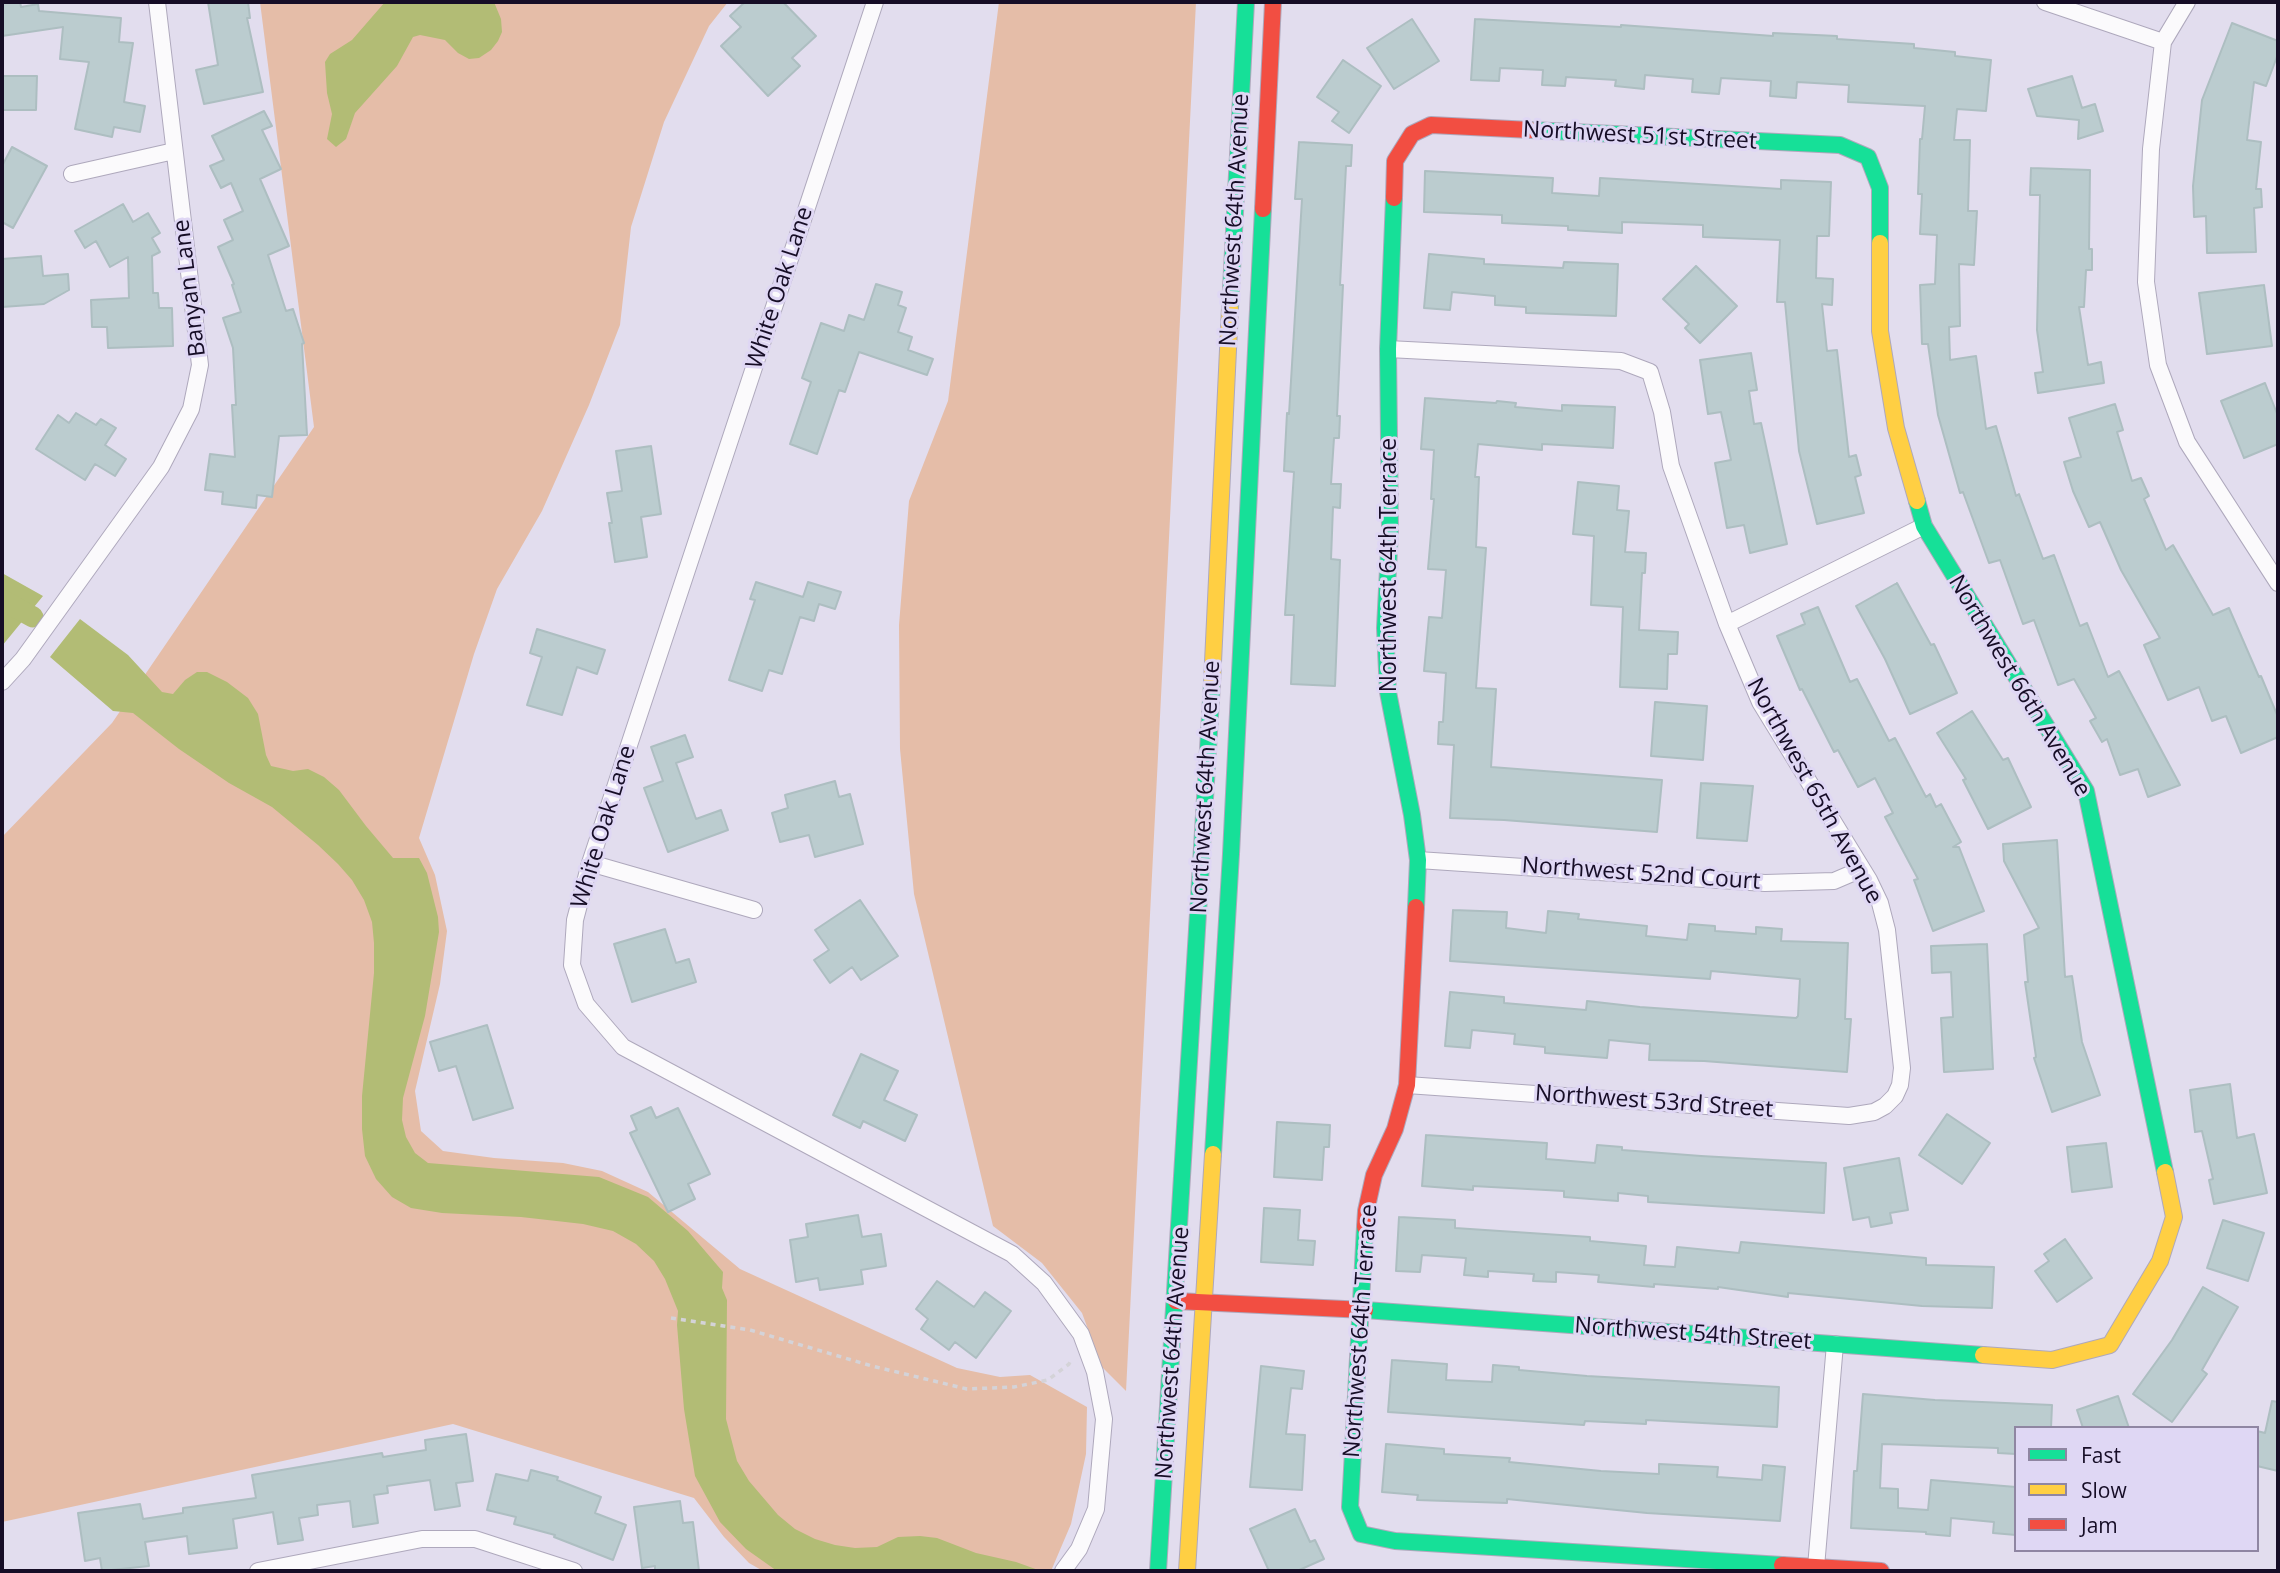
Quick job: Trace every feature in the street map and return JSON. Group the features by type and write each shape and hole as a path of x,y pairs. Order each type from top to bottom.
{"street":[{"name":"Banyan Lane","path":"2,682 23,659 161,467 191,409 200,365 157,2"},
{"name":"White Oak Lane","path":"875,2 590,863 575,920 572,965 586,1004 623,1047 1012,1254 1044,1283 1081,1334 1096,1372 1104,1419 1096,1509 1080,1549 1063,1571"},
{"name":"Northwest 64th Avenue","path":"1158,1571 1205,811 1246,2"},
{"name":"Northwest 64th Avenue","path":"1187,1571 1231,854 1273,2"},
{"path":"2045,2 2163,42"},
{"path":"2187,2 2163,42 2151,149 2146,282 2158,365 2187,442 2278,583"},
{"name":"Northwest 51st Street","path":"1412,134 1431,125 1840,145 1868,157"},
{"name":"Northwest 64th Terrace","path":"1412,134 1395,161 1388,349 1390,530 1385,628 1388,692 1418,860 1407,1085 1395,1129 1374,1175 1366,1211 1350,1507 1361,1534 1395,1541 1816,1567"},
{"path":"72,174 174,151"},
{"name":"Northwest 66th Avenue","path":"1868,157 1880,188 1881,331 1896,428 1924,526 2086,791 2174,1217 2160,1261"},
{"name":"Northwest 65th Avenue","path":"1388,349 1621,361 1650,372 1662,412 1671,466 1727,624 1760,702 1880,903 1887,930 1902,1068 1900,1085 1895,1096"},
{"path":"1727,624 1924,526"},
{"name":"Northwest 52nd Court","path":"1418,860 1765,883 1834,881 1862,869"},
{"path":"590,863 754,910"},
{"name":"Northwest 53rd Street","path":"1407,1085 1849,1116 1874,1112 1895,1096"},
{"name":"Northwest 54th Street","path":"1176,1301 1360,1310 2052,1360 2110,1345 2160,1261"},
{"path":"1835,1344 1816,1567 1881,1571"},
{"path":"258,1571 422,1539 475,1539 570,1570"}],"path":[{"path":"671,1318 750,1330 872,1366 967,1390 1014,1387 1048,1380 1069,1364 1081,1334"}],"shaded area":[{"path":"260,2 728,2 709,26 664,122 631,227 620,325 589,405 542,511 497,589 474,654 419,838 435,875 447,931 440,984 415,1091 421,1131 443,1151 563,1163 602,1171 648,1192 740,1269 957,1368 1000,1377 1030,1375 1087,1407 1086,1454 1071,1524 1051,1571 763,1571 749,1563 724,1537 694,1498 453,1424 2,1522 2,837 112,723 314,427"},
{"path":"385,2 494,2 501,19 502,32 491,50 479,58 469,59 458,53 445,40 420,35 413,37 397,66 355,113 346,139 336,147 327,139 332,114 327,93 325,62 330,54 352,40"},
{"path":"999,2 1196,2 1126,1391 1102,1367 1082,1313 1042,1263 993,1226 914,894 900,749 899,625 909,501 948,401"},
{"path":"2,573 43,596 2,646"},
{"path":"80,619 128,655 162,692 173,694 185,680 197,672 207,672 227,682 248,698 258,714 266,755 271,766 293,771 308,769 324,777 339,790 393,858 419,858 427,873 439,932 425,1016 403,1098 402,1120 406,1137 415,1153 428,1163 599,1177 648,1197 688,1231 723,1272 722,1288 727,1300 726,1419 737,1461 749,1481 778,1515 795,1529 835,1545 877,1547 898,1537 937,1538 976,1553 1041,1571 777,1571 746,1549 720,1522 695,1476 684,1409 678,1311 665,1279 654,1261 636,1244 613,1231 583,1224 521,1217 442,1213 411,1208 392,1197 376,1179 365,1156 362,1129 362,1096 374,973 372,922 364,900 338,864 272,807 229,783 133,713 113,711 50,657"}],"building":[{"path":"2,2 20,2 21,7 38,4 39,11 121,18 119,42 133,43 124,102 145,106 140,132 114,127 112,137 75,129 89,62 60,59 63,27 2,36"},
{"path":"208,2 248,2 250,18 247,18 263,92 204,104 196,70 218,65"},
{"path":"745,2 783,2 816,36 792,58 800,66 768,96 721,46 741,27 730,16"},
{"path":"1412,19 1439,61 1394,89 1367,48"},
{"path":"1475,19 1621,25 1773,36 1773,33 1837,36 1837,39 1914,44 1914,48 1955,52 1955,56 1991,60 1986,111 1957,109 1954,140 1970,140 1968,211 1977,211 1974,265 1959,264 1960,326 1949,327 1950,360 1976,356 1986,429 1996,426 2016,496 2019,494 2043,559 2054,555 2080,626 2087,623 2108,677 2119,671 2180,785 2148,797 2138,769 2120,775 2107,739 2102,742 2090,721 2096,718 2074,679 2058,685 2034,620 2023,624 2000,560 1989,563 1963,492 1960,493 1938,415 1928,344 1922,344 1920,285 1935,284 1937,235 1920,234 1920,139 1925,106 1848,102 1849,85 1797,82 1796,98 1770,96 1771,81 1721,78 1719,94 1692,92 1693,79 1645,75 1644,89 1615,86 1616,80 1566,77 1565,86 1542,85 1543,70 1500,68 1499,81 1471,80"},
{"path":"2232,23 2278,41 2278,54 2266,86 2254,82 2247,140 2261,142 2256,189 2261,189 2262,207 2254,208 2256,252 2207,253 2206,216 2194,217 2193,186 2202,100"},
{"path":"1343,60 1381,86 1349,133 1332,121 1339,112 1317,97"},
{"path":"2,76 37,76 36,110 2,110"},
{"path":"2072,76 2082,108 2095,104 2103,131 2078,139 2079,120 2037,116 2028,89"},
{"path":"264,111 272,126 262,130 281,169 260,179 289,246 268,255 286,311 293,309 304,343 307,435 279,436 272,497 257,495 256,508 222,504 223,492 205,490 210,454 235,457 233,348 223,318 241,312 232,285 234,284 218,247 233,240 224,220 243,211 231,183 221,188 210,166 224,160 212,136"},
{"path":"1299,142 1352,145 1351,166 1346,166 1340,285 1343,285 1337,416 1340,416 1339,438 1334,438 1331,484 1341,484 1340,508 1333,507 1331,559 1340,560 1335,686 1291,684 1294,615 1285,615 1294,472 1284,471 1302,199 1295,199"},
{"path":"12,147 47,166 13,228 2,222 2,166"},
{"path":"2031,168 2090,170 2089,249 2092,249 2092,270 2086,270 2084,307 2079,307 2088,365 2101,362 2104,383 2038,393 2035,373 2043,372 2037,330 2040,195 2030,195"},
{"path":"1425,171 1553,178 1552,193 1599,196 1600,178 1781,189 1781,180 1831,182 1829,236 1817,236 1816,278 1833,279 1832,305 1822,304 1827,351 1837,350 1849,457 1856,455 1861,475 1855,477 1864,513 1817,524 1799,451 1785,302 1777,302 1780,240 1703,237 1703,225 1622,222 1622,233 1568,230 1568,226 1502,223 1502,215 1424,212"},
{"path":"123,204 133,222 148,213 160,233 152,238 160,252 152,256 153,293 158,293 159,308 172,308 173,346 108,348 107,327 92,327 91,300 129,298 128,257 110,267 96,241 85,248 75,231"},
{"path":"1429,254 1484,259 1484,264 1563,268 1564,262 1618,264 1616,316 1526,313 1526,307 1495,305 1495,296 1452,292 1450,310 1424,308"},
{"path":"41,256 43,276 68,274 69,290 44,304 2,307 2,259"},
{"path":"1696,266 1737,306 1700,343 1685,328 1689,324 1663,299"},
{"path":"876,284 902,292 898,305 906,308 898,332 912,337 908,350 933,359 927,375 859,352 845,392 839,390 817,454 790,444 811,382 802,378 821,323 844,331 849,315 864,320"},
{"path":"2264,285 2272,346 2207,354 2199,293"},
{"path":"1751,353 1757,390 1749,391 1754,424 1761,423 1787,544 1750,553 1744,525 1727,528 1715,463 1731,460 1721,412 1708,414 1700,360"},
{"path":"2265,383 2278,416 2278,444 2244,458 2221,401"},
{"path":"1425,398 1497,401 1516,403 1515,407 1562,411 1562,405 1615,407 1613,448 1542,444 1542,450 1478,444 1475,477 1479,477 1476,547 1486,548 1476,688 1496,689 1491,767 1662,780 1657,832 1450,818 1454,745 1438,744 1439,722 1443,722 1446,673 1424,671 1429,617 1442,618 1446,570 1428,569 1434,499 1431,499 1434,450 1421,449"},
{"path":"2115,404 2123,430 2117,432 2132,481 2141,478 2149,496 2144,499 2166,550 2173,545 2213,615 2229,608 2278,717 2278,737 2241,753 2226,716 2212,721 2199,687 2168,700 2144,645 2160,638 2121,570 2100,522 2089,527 2073,491 2064,462 2081,457 2069,418"},
{"path":"76,413 96,425 101,419 116,428 105,445 126,459 115,476 95,464 85,480 36,449 58,415 69,423"},
{"path":"651,446 661,514 641,517 647,557 615,562 607,493 622,491 616,451"},
{"path":"1578,482 1619,486 1617,510 1629,511 1625,552 1646,553 1645,573 1642,573 1639,630 1678,632 1677,654 1668,654 1667,689 1620,687 1623,607 1591,605 1594,536 1573,534"},
{"path":"756,582 803,597 808,582 841,592 835,609 819,604 814,621 800,617 782,674 769,670 762,691 729,680 755,600 750,599"},
{"path":"1897,583 1931,645 1934,644 1957,693 1910,714 1885,659 1856,606"},
{"path":"1818,607 1850,682 1857,679 1889,741 1895,738 1926,797 1930,794 1936,807 1941,804 1961,842 1953,847 1959,847 1984,911 1933,931 1914,880 1918,879 1885,817 1893,813 1875,778 1858,787 1838,750 1834,752 1802,689 1800,690 1777,636 1805,624 1801,614"},
{"path":"537,629 605,650 597,674 577,667 562,715 527,705 542,657 530,653"},
{"path":"1655,702 1707,706 1703,760 1651,756"},
{"path":"1972,711 2003,760 2008,758 2031,807 1988,829 1963,780 1966,779 1937,733"},
{"path":"685,735 693,757 676,763 696,819 721,810 728,830 668,852 644,788 663,781 651,747"},
{"path":"835,781 839,797 850,794 863,844 815,857 809,835 780,842 772,813 788,808 785,795"},
{"path":"1701,783 1753,786 1747,841 1697,838"},
{"path":"2057,840 2065,977 2072,976 2082,1042 2100,1095 2052,1112 2034,1058 2036,1057 2025,982 2028,982 2024,935 2039,928 2004,861 2003,844"},
{"path":"860,900 898,956 861,980 852,967 830,983 814,960 829,950 815,930"},
{"path":"1453,910 1507,912 1506,928 1546,933 1548,911 1579,914 1578,919 1647,926 1646,936 1687,940 1689,924 1715,926 1715,931 1756,934 1756,927 1782,929 1781,941 1848,943 1845,1019 1851,1019 1847,1072 1704,1061 1649,1060 1650,1044 1609,1040 1607,1058 1545,1053 1545,1047 1514,1044 1515,1034 1472,1030 1470,1048 1445,1046 1450,992 1504,997 1504,1003 1586,1010 1587,1001 1640,1007 1796,1018 1798,1016 1800,979 1711,971 1710,979 1450,961"},
{"path":"665,929 676,963 689,959 696,982 632,1002 614,944"},
{"path":"1987,944 1993,1069 1944,1072 1941,1018 1953,1017 1951,972 1932,973 1931,946"},
{"path":"487,1025 513,1108 473,1120 456,1066 439,1071 430,1042"},
{"path":"861,1054 898,1071 884,1100 917,1115 905,1141 863,1121 860,1128 833,1115"},
{"path":"2230,1084 2237,1138 2254,1134 2267,1193 2214,1204 2209,1180 2213,1179 2202,1131 2195,1132 2190,1090"},
{"path":"651,1107 656,1118 678,1108 710,1174 688,1184 695,1199 668,1212 630,1133 637,1130 631,1116"},
{"path":"1947,1114 1990,1143 1962,1184 1919,1155"},
{"path":"1277,1122 1330,1125 1329,1147 1324,1147 1322,1180 1274,1177"},
{"path":"1426,1135 1547,1143 1546,1159 1595,1163 1597,1145 1622,1147 1622,1150 1826,1163 1824,1213 1648,1202 1648,1196 1618,1193 1618,1201 1564,1197 1564,1191 1473,1186 1473,1190 1422,1186"},
{"path":"2106,1143 2112,1187 2072,1192 2067,1147"},
{"path":"1899,1158 1908,1210 1890,1213 1892,1223 1871,1227 1869,1217 1853,1220 1844,1168"},
{"path":"1264,1208 1300,1210 1298,1240 1315,1241 1313,1265 1261,1262"},
{"path":"858,1215 862,1237 881,1234 886,1266 861,1270 863,1284 820,1290 818,1278 796,1282 790,1240 808,1237 806,1224"},
{"path":"1399,1217 1455,1220 1455,1228 1590,1237 1590,1241 1646,1246 1644,1265 1675,1267 1677,1247 1739,1253 1741,1242 1926,1258 1926,1265 1994,1267 1992,1308 1922,1306 1788,1293 1788,1297 1718,1287 1654,1284 1654,1287 1598,1282 1599,1275 1556,1272 1556,1282 1533,1281 1534,1274 1488,1271 1488,1277 1464,1275 1466,1258 1422,1255 1420,1272 1396,1271"},
{"path":"2223,1220 2264,1233 2248,1281 2207,1268"},
{"path":"2065,1239 2092,1278 2057,1302 2035,1271 2049,1261 2044,1254"},
{"path":"937,1281 974,1307 985,1292 1011,1311 976,1358 955,1342 949,1350 921,1329 928,1319 916,1309"},
{"path":"2203,1287 2238,1307 2202,1370 2207,1374 2172,1422 2133,1394 2172,1340"},
{"path":"1392,1360 1447,1364 1446,1380 1492,1382 1493,1365 1587,1376 1779,1387 1777,1427 1646,1420 1646,1424 1585,1421 1584,1425 1388,1412"},
{"path":"1261,1366 1304,1371 1302,1389 1291,1388 1286,1434 1305,1435 1302,1490 1250,1487"},
{"path":"1863,1394 2052,1405 2051,1426 2014,1426 2014,1454 1998,1453 1998,1448 1882,1444 1880,1488 1898,1489 1898,1508 1928,1510 1931,1480 2014,1487 2014,1535 1993,1533 1994,1522 1951,1518 1950,1536 1851,1528 1854,1471 1857,1471"},
{"path":"2118,1396 2128,1426 2082,1426 2077,1410"},
{"path":"2272,1401 2278,1402 2278,1471 2259,1466 2259,1432 2265,1433"},
{"path":"466,1434 473,1481 456,1483 460,1506 435,1510 430,1480 387,1486 388,1493 374,1495 378,1523 353,1527 350,1501 317,1505 318,1515 299,1518 303,1540 278,1544 273,1512 233,1519 237,1548 189,1554 187,1536 145,1542 149,1566 102,1571 100,1558 85,1561 78,1513 140,1504 143,1519 183,1513 183,1508 256,1498 252,1475 382,1453 383,1457 426,1450 425,1440"},
{"path":"1386,1444 1444,1449 1444,1454 1510,1458 1509,1462 1601,1471 1659,1474 1659,1464 1718,1467 1717,1477 1762,1480 1763,1465 1785,1467 1780,1521 1647,1513 1507,1499 1507,1503 1417,1500 1418,1495 1382,1492"},
{"path":"531,1470 558,1477 557,1480 601,1497 595,1513 626,1525 613,1560 554,1537 555,1535 514,1524 516,1517 487,1510 496,1474 528,1481"},
{"path":"680,1501 683,1523 693,1522 699,1571 655,1571 655,1566 642,1568 634,1507"},
{"path":"1295,1509 1310,1542 1315,1540 1324,1559 1297,1571 1269,1571 1250,1529"}],"waterway":[{"path":"2,600 33,617"}],"traffic: fast":[{"path":"1230,308 1246,2"},
{"path":"1531,130 1840,145 1868,157 1880,188 1880,243"},
{"path":"1394,198 1388,349 1390,530 1385,628 1388,692 1418,860 1416,907"},
{"path":"1213,1154 1231,854 1263,209"},
{"path":"1917,501 1924,526 2086,791 2165,1172"},
{"path":"1158,1571 1212,683"},
{"path":"1365,1227 1350,1507 1361,1534 1395,1541 1782,1565"},
{"path":"1365,1310 1983,1355"}],"traffic: slow":[{"path":"1880,243 1880,331 1896,428 1917,501"},
{"path":"1212,683 1230,308"},
{"path":"1187,1571 1213,1154"},
{"path":"1983,1355 2052,1360 2110,1345 2160,1261 2174,1217 2165,1172"}],"traffic: jam":[{"path":"1263,209 1273,2"},
{"path":"1394,198 1395,161 1412,134 1431,125 1531,130"},
{"path":"1365,1227 1374,1175 1395,1129 1407,1085 1416,907"},
{"path":"1176,1301 1365,1310"},
{"path":"1782,1565 1881,1571"}]}
